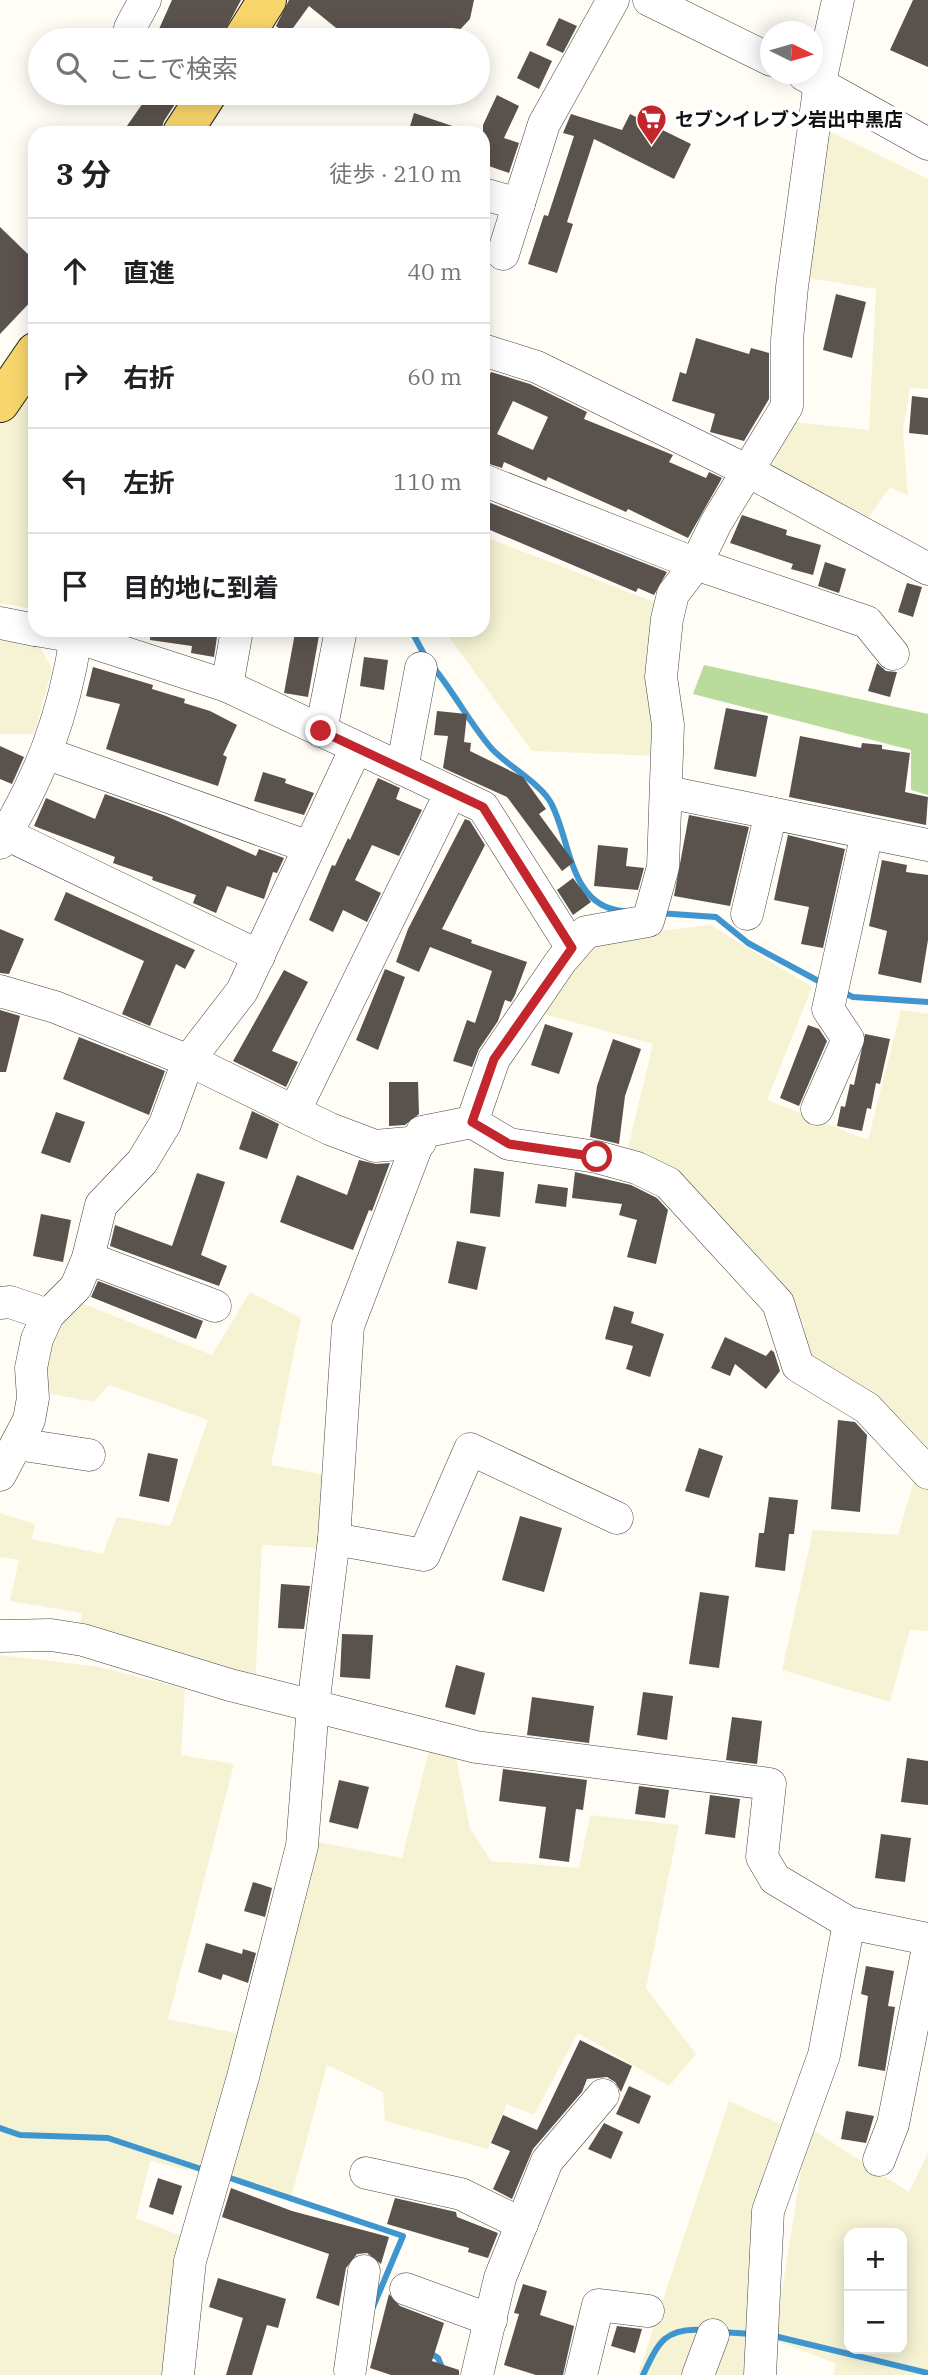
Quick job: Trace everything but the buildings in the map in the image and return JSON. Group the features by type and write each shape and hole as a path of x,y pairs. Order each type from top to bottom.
{"main road":[{"path":"250,28 267,0"},
{"path":"187,126 200,105"},
{"path":"0,403 28,362"}],"street":[{"path":"130,28 145,0"},
{"path":"503,254 544,124 613,0"},
{"path":"649,0 760,56"},
{"path":"823,42 838,0"},
{"path":"472,1122 494,1059 572,948 586,932 648,920 663,867 668,725 661,677 667,619 673,594 695,564 787,406 787,340 809,84"},
{"path":"821,84 928,144"},
{"path":"490,196 519,204"},
{"path":"490,352 537,367 748,471 928,569"},
{"path":"490,483 695,564 867,622 893,653"},
{"path":"0,623 28,628"},
{"path":"70,637 119,641 227,686 483,807 572,948"},
{"path":"227,686 236,637"},
{"path":"321,731 340,637"},
{"path":"75,638 68,691 48,754 3,839 258,956"},
{"path":"402,769 421,668"},
{"path":"0,1475 29,1420 33,1398 31,1368 37,1339 48,1315 76,1287 88,1258 100,1205 148,1152 165,1124 188,1061 242,991 356,748"},
{"path":"48,754 309,847"},
{"path":"294,1112 451,792"},
{"path":"667,792 928,845"},
{"path":"747,914 771,813"},
{"path":"817,1109 848,1039 828,1009 867,832"},
{"path":"0,992 54,1007 188,1061 294,1112 375,1146 420,1142"},
{"path":"177,2375 190,2261 243,2077 302,1846 313,1706 334,1539 348,1326 422,1132 472,1122 509,1144 597,1157 637,1168 668,1183 778,1303 798,1366 867,1408 928,1473"},
{"path":"88,1258 215,1306"},
{"path":"0,1303 10,1302 48,1315"},
{"path":"17,1444 89,1455"},
{"path":"334,1539 425,1555 470,1449 617,1518"},
{"path":"0,1636 51,1635 83,1640 230,1685 476,1747 770,1784 762,1857 775,1879 849,1923 928,1939"},
{"path":"761,2375 768,2211 824,2055 849,1923"},
{"path":"879,2160 893,2124 928,1948"},
{"path":"477,2375 500,2278 547,2161 603,2095"},
{"path":"366,2173 461,2194 522,2224"},
{"path":"353,2373 364,2271"},
{"path":"406,2289 491,2320"},
{"path":"581,2375 598,2305 648,2311"},
{"path":"698,2375 713,2336"}],"shaded area":[{"path":"825,129 928,179 928,389 910,388 903,430 908,496 890,487 867,520 771,467 794,422 869,430 876,289 803,277"},
{"path":"19,389 28,394 28,608 0,603 0,419"},
{"path":"490,539 662,605 660,756 532,751 449,637 490,637"},
{"path":"0,638 39,645 52,669 34,734 0,734"},
{"path":"710,925 812,987 767,1100 868,1140 901,1010 928,1014 928,1459 806,1362 804,1324 675,1175 626,1156 653,1044 540,1013 592,939"},
{"path":"250,1292 301,1318 271,1465 326,1475 321,1548 262,1545 255,1686 79,1630 82,1613 10,1601 19,1560 0,1557 0,1513 35,1524 32,1539 103,1554 117,1517 170,1526 208,1420 109,1385 94,1402 41,1392 55,1323 79,1302 212,1355"},
{"path":"914,1481 928,1487 928,1631 910,1630 890,1702 782,1670 813,1530 898,1535"},
{"path":"0,1655 100,1667 185,1689 181,1755 234,1764 168,2019 240,2034 200,2173 150,2161 136,2218 184,2237 165,2375 0,2375"},
{"path":"430,1746 455,1752 470,1828 491,1861 579,1868 590,1815 679,1825 646,1988 696,2054 669,2086 578,2033 534,2115 507,2104 488,2149 385,2121 383,2092 327,2065 291,2198 227,2175 318,1842 402,1858"},
{"path":"729,2101 785,2126 745,2375 638,2375"},
{"path":"808,2127 909,2192 928,2153 928,2375 834,2375 835,2363 774,2340"}],"green space":[{"path":"704,665 928,714 928,795 911,790 911,750 693,694"}],"waterway":[{"path":"415,637 426,658"},
{"path":"433,667 492,749 532,782 551,803 574,869 592,898 605,907 623,911"},
{"path":"658,913 716,917 748,943 824,984"},
{"path":"840,991 853,997 928,1002"},
{"path":"0,2128 20,2135 108,2138 207,2171"},
{"path":"224,2176 403,2236 373,2307"},
{"path":"643,2375 664,2339 680,2331 703,2330"},
{"path":"721,2332 752,2334"},
{"path":"770,2335 928,2373"},
{"path":"429,2352 438,2358 445,2375"}],"place":[{"name":"セブンイレブン岩出中黒店","path":"652,146"}],"route":[{"path":"321,731 483,807 572,948 494,1059 472,1122 509,1144 597,1157"}]}
